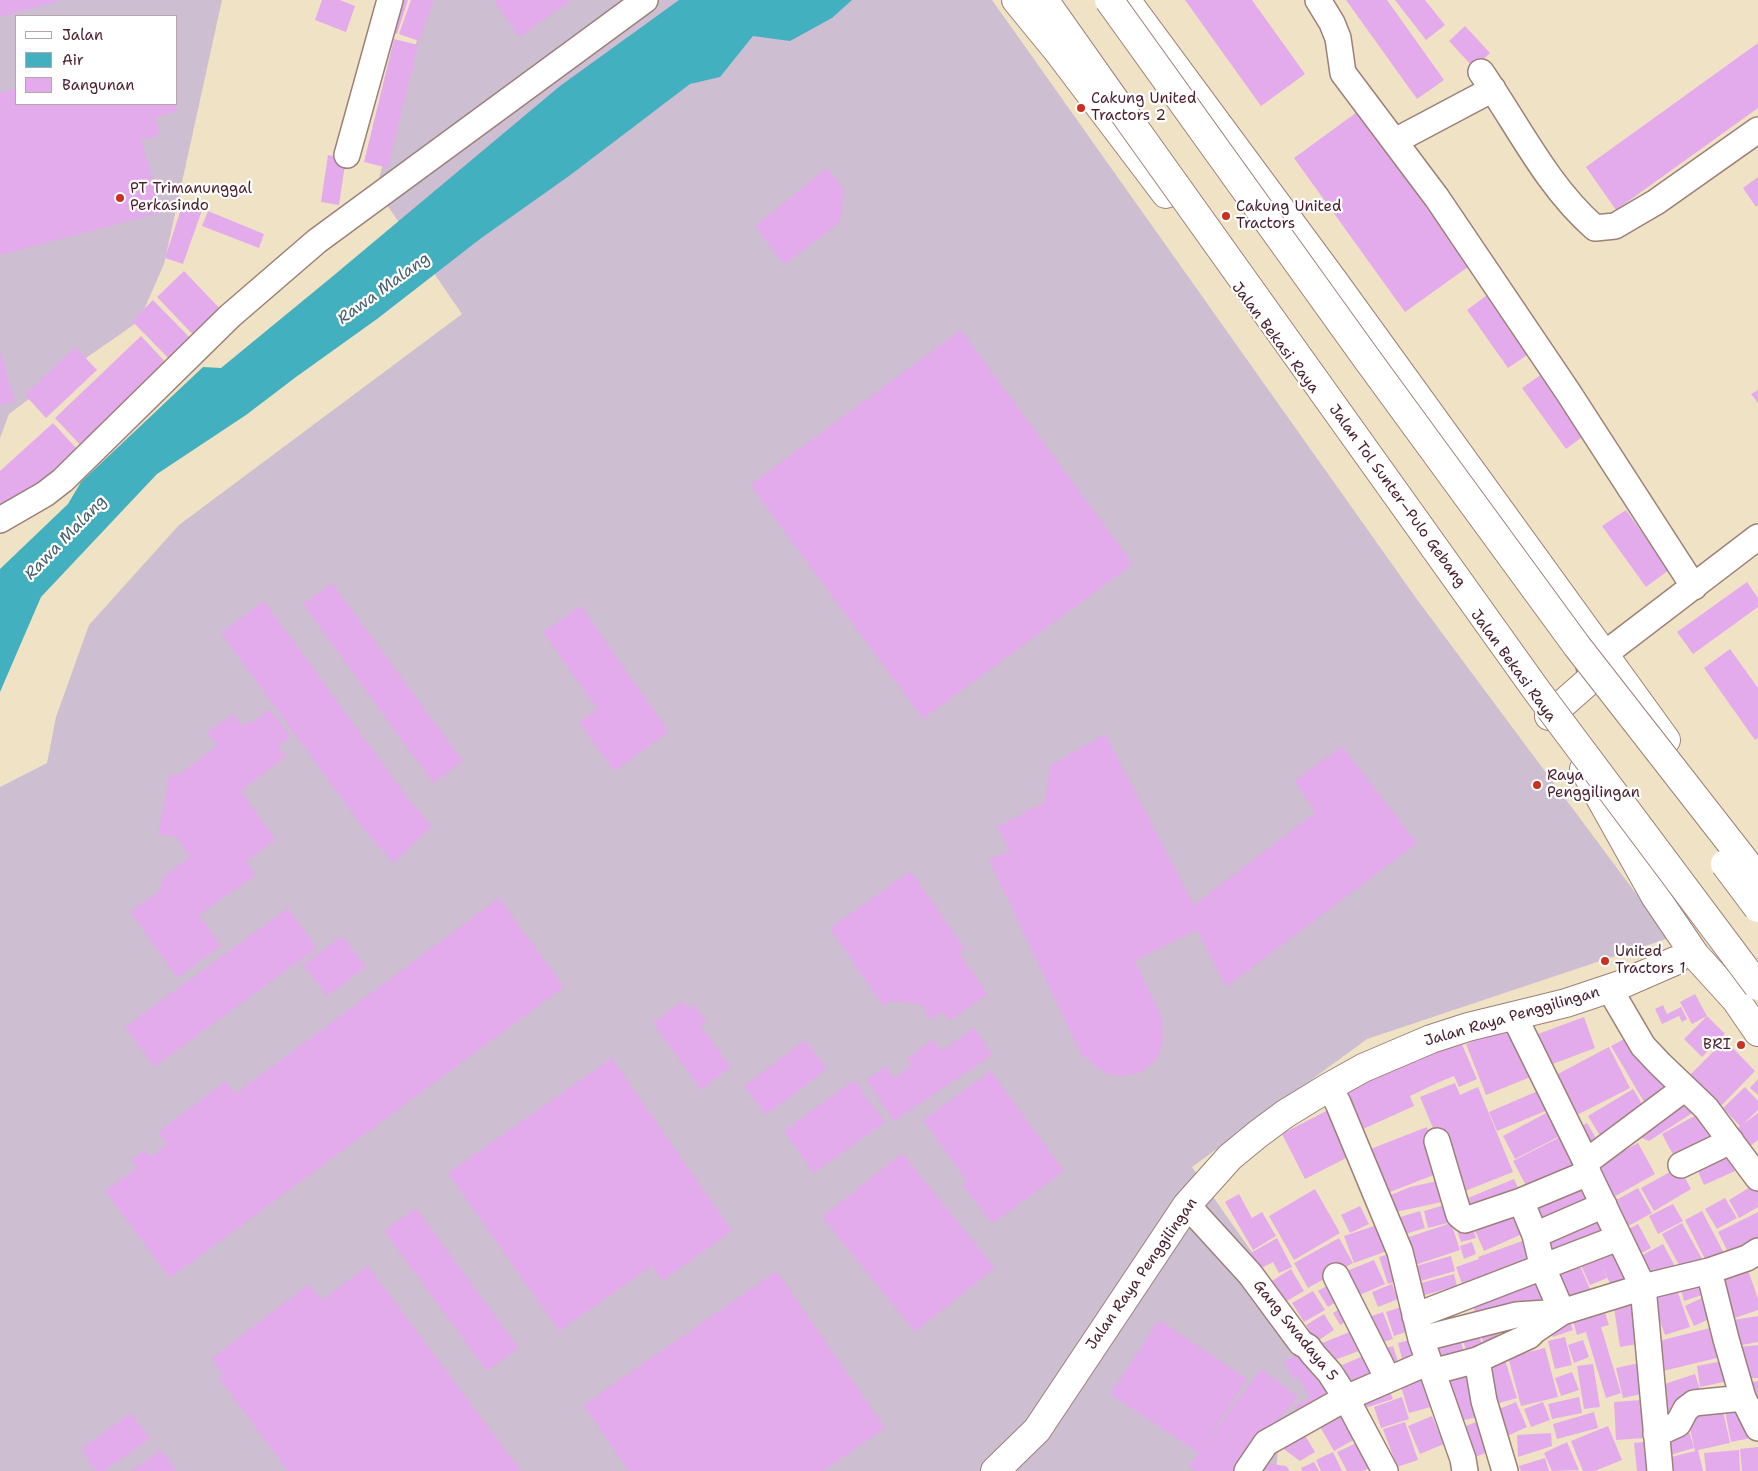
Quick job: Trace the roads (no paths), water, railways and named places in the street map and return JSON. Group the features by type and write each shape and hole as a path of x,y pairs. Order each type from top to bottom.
{"main road":[{"name":"Jalan Bekasi Raya","path":"1016,0 1057,50 1321,399 1363,460 1573,749 1655,896 1695,954 1747,993 1758,1032"},
{"name":"Jalan Tol Sunter–Pulo Gebang","path":"1044,0 1505,646 1747,993"},
{"path":"1108,0 1756,892"},
{"path":"1108,0 1466,495 1577,646 1663,757 1756,892"},
{"path":"1126,0 1338,288 1593,668"},
{"path":"1121,109 1223,224 1262,274 1535,661 1758,960"},
{"path":"1549,716 1593,668"},
{"path":"1655,896 1668,923 1674,945 1675,961 1747,993"},
{"name":"Jalan Raya Penggilingan","path":"995,1471 1036,1430 1187,1205 1220,1167 1244,1145 1285,1114 1363,1068 1431,1039 1468,1027 1566,1003 1675,961"}],"street":[{"path":"348,155 390,0"},
{"path":"0,520 45,494 63,480 230,316 316,241 645,0"},
{"path":"1318,0 1332,22 1338,38 1343,73 1437,198 1507,301 1694,587"},
{"path":"1395,141 1487,81 1528,146 1564,196 1580,215 1595,228 1615,226 1656,202 1758,130"},
{"path":"1593,668 1758,537"},
{"path":"1609,988 1643,1046 1706,1108 1758,1178"},
{"path":"1514,1016 1587,1168 1618,1238 1643,1287 1660,1471"},
{"path":"1329,1087 1338,1103 1400,1252 1418,1328 1463,1459 1465,1471"},
{"path":"1437,1141 1459,1215 1466,1220 1520,1201 1587,1168 1685,1088"},
{"path":"1681,1165 1731,1140"},
{"path":"1520,1201 1535,1235 1543,1268 1562,1312"},
{"name":"Gang Swadaya 5","path":"1187,1205 1250,1274 1301,1343 1308,1347 1330,1373 1346,1398 1383,1470"},
{"path":"1535,1235 1604,1205"},
{"path":"1418,1328 1543,1268 1618,1238"},
{"path":"1418,1328 1516,1315 1562,1312 1643,1287 1709,1271 1747,1258 1758,1251"},
{"path":"1709,1271 1720,1320 1744,1398 1758,1428"},
{"path":"1336,1276 1388,1379"},
{"path":"1248,1471 1266,1443 1346,1398 1388,1379 1431,1367 1477,1360 1529,1336 1562,1312"},
{"path":"1477,1360 1484,1401 1505,1471"},
{"path":"1656,1434 1678,1424 1690,1405 1744,1398"}],"water":[{"name":"Rawa Malang","path":"679,0 852,0 832,18 790,41 753,36 720,77 690,84 246,415 157,474 41,597 0,692 0,569 68,504 81,482 203,367 221,368 560,86"}],"place":[{"name":"Cakung United Tractors 2","path":"1081,108"},
{"name":"PT Trimanunggal Perkasindo","path":"120,198"},
{"name":"Cakung United Tractors","path":"1226,216"},
{"name":"Raya Penggilingan","path":"1537,785"},
{"name":"United Tractors 1","path":"1605,961"},
{"name":"BRI","path":"1741,1045"}]}
